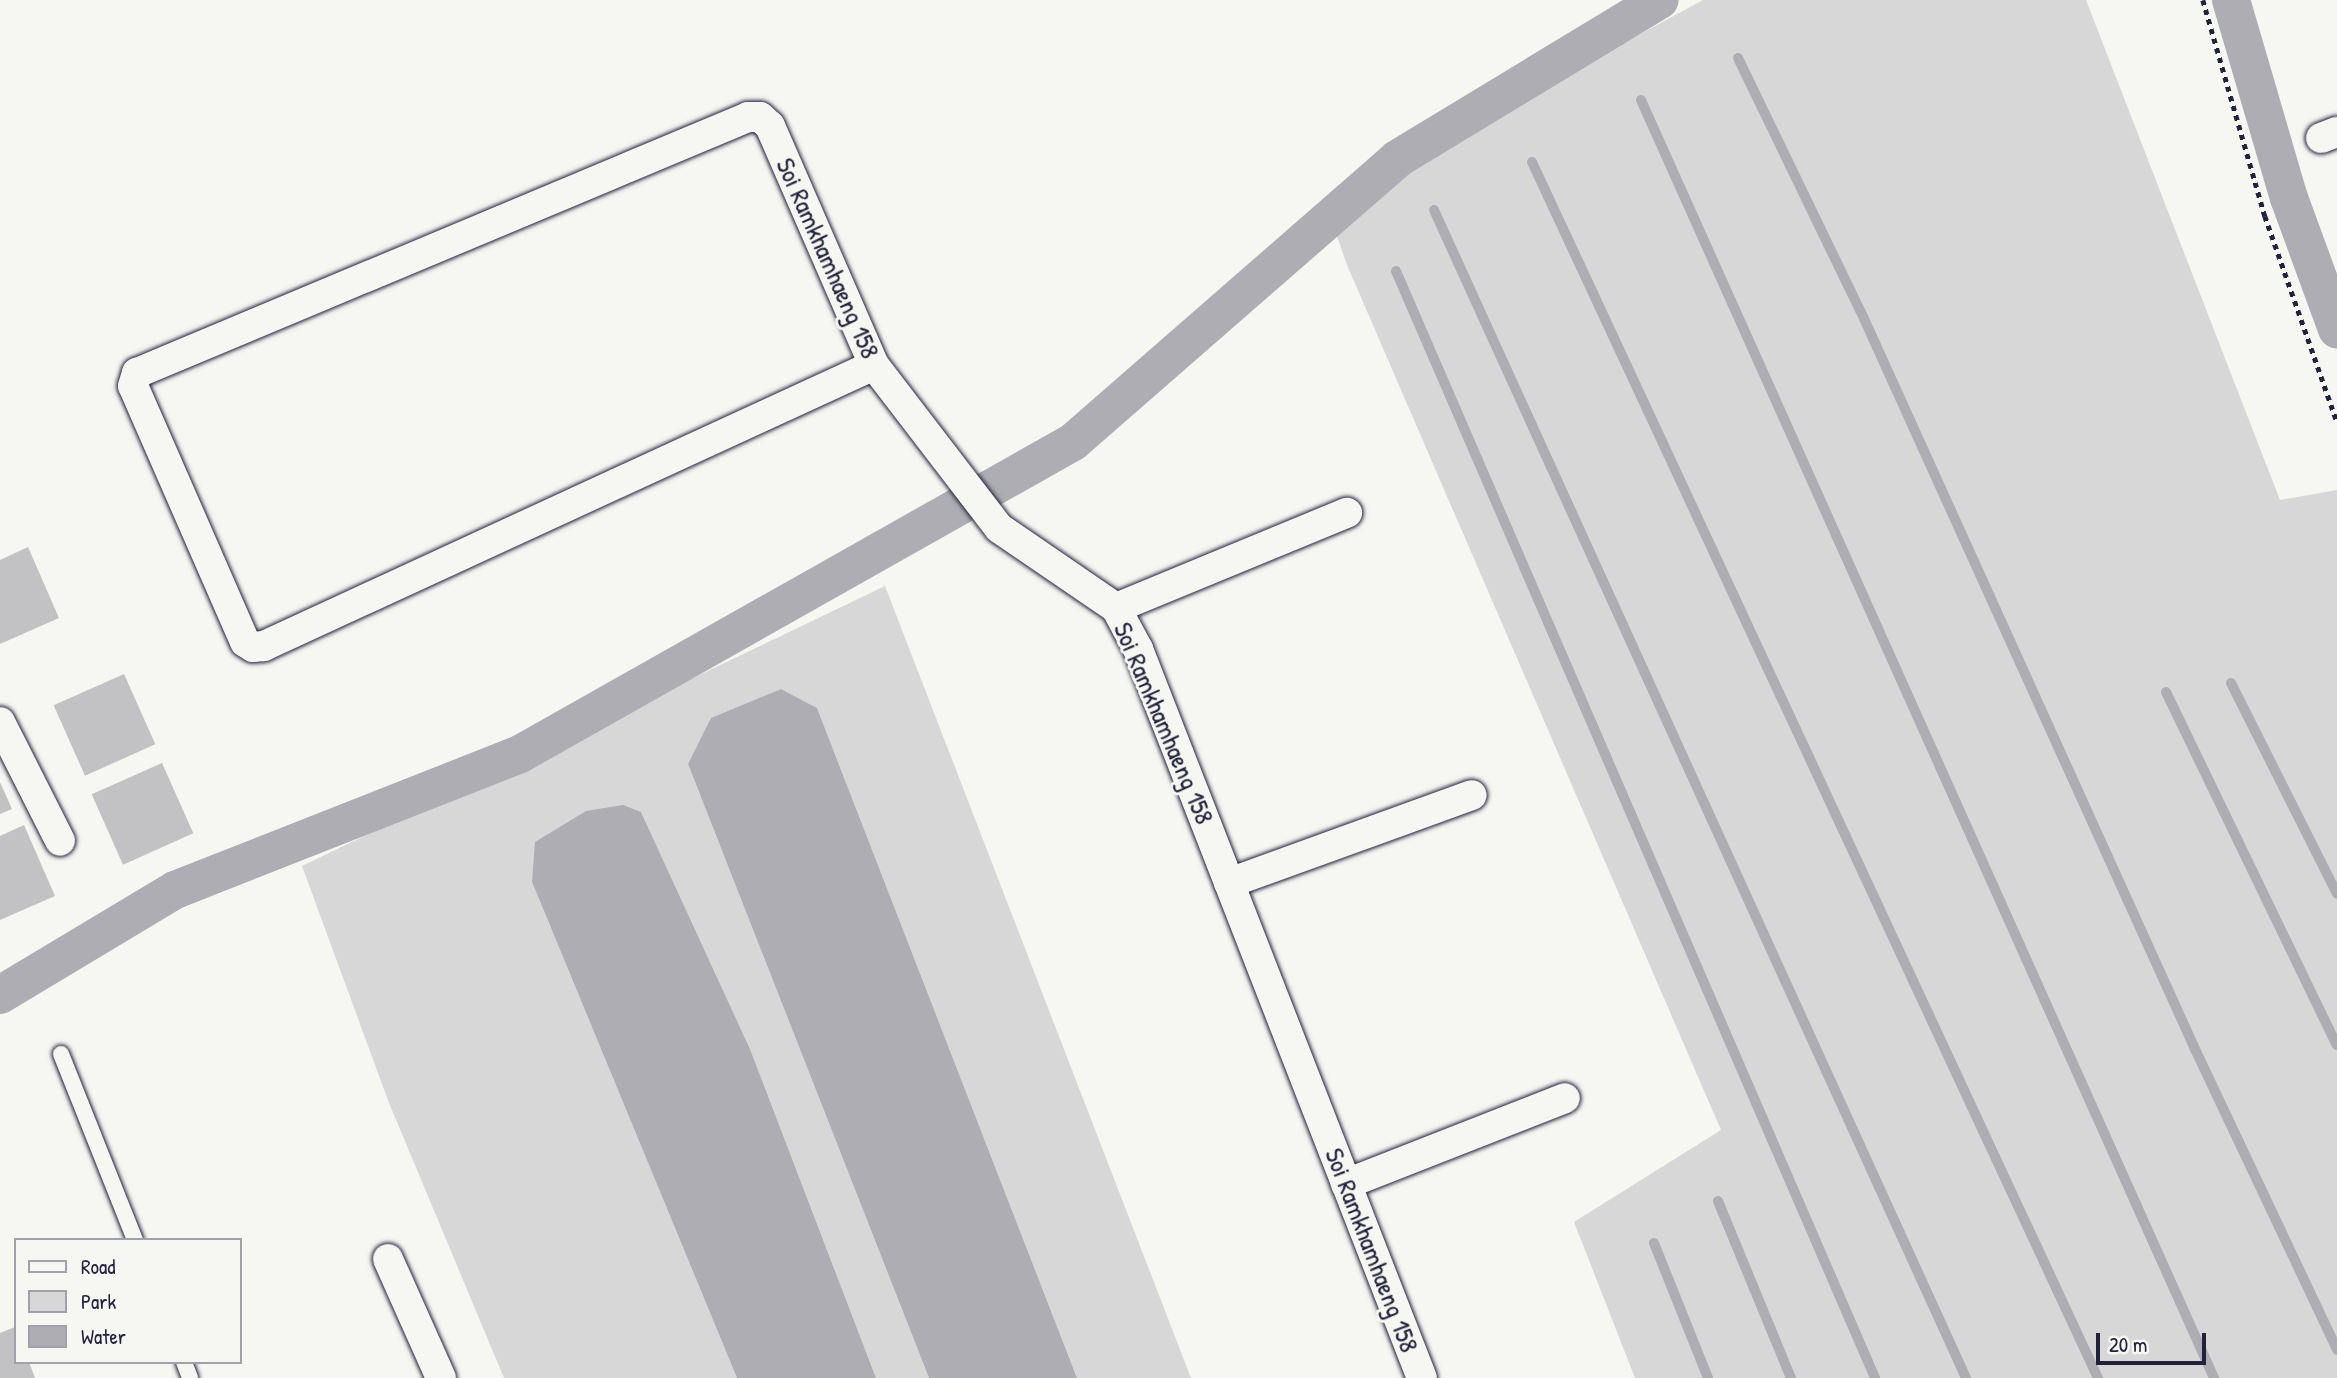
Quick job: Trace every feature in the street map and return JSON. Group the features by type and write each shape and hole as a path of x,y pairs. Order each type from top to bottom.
{"street":[{"name":"Soi Ramkhamhaeng 158","path":"874,365 264,646 253,648 245,642 133,386 137,373 748,117 760,117 770,126 874,365 951,469 999,528 1116,608 1138,649 1422,1378"},
{"path":"1116,608 1347,513"},
{"path":"0,722 60,841"},
{"path":"1229,883 1472,795"},
{"path":"1346,1184 1565,1098"},
{"path":"388,1259 441,1378"}],"lane":[{"path":"61,1054 134,1238"}],"path":[{"path":"2203,0 2265,216 2337,422"}],"green space":[{"path":"1703,0 2086,0 2280,500 2337,490 2337,1378 1635,1378 1574,1222 1721,1130 1347,265 1333,225 1473,125"},
{"path":"885,586 1191,1378 1077,1378 817,708 781,689 712,718 688,764 929,1378 876,1378 750,1049 641,812 532,882 737,1378 504,1378 389,1103 302,866"}],"water":[{"path":"781,689 817,708 1077,1378 929,1378 688,764 711,718"},
{"path":"623,805 641,812 750,1049 876,1378 737,1378 532,882 535,842 586,811"}],"building":[{"path":"28,547 59,618 0,644 0,560"},
{"path":"124,674 155,744 85,776 54,705"},
{"path":"162,763 193,833 123,865 92,794"},
{"path":"0,782 12,809 0,814"},
{"path":"24,825 55,896 0,920 0,836"},
{"path":"14,1327 14,1364 30,1364 35,1378 0,1378 0,1333"}],"waterway":[{"path":"0,995 175,890 520,754 1073,442 1397,159 1660,0"},
{"path":"2231,0 2289,198 2337,329"},
{"path":"1738,58 1861,312 2195,1049 2337,1350"},
{"path":"1641,100 2214,1378"},
{"path":"1532,162 2098,1378"},
{"path":"1434,210 1966,1378"},
{"path":"1396,271 1875,1378"},
{"path":"2231,683 2337,894"},
{"path":"2166,692 2337,1045"},
{"path":"1718,1201 1791,1378"},
{"path":"1654,1243 1708,1378"}]}
